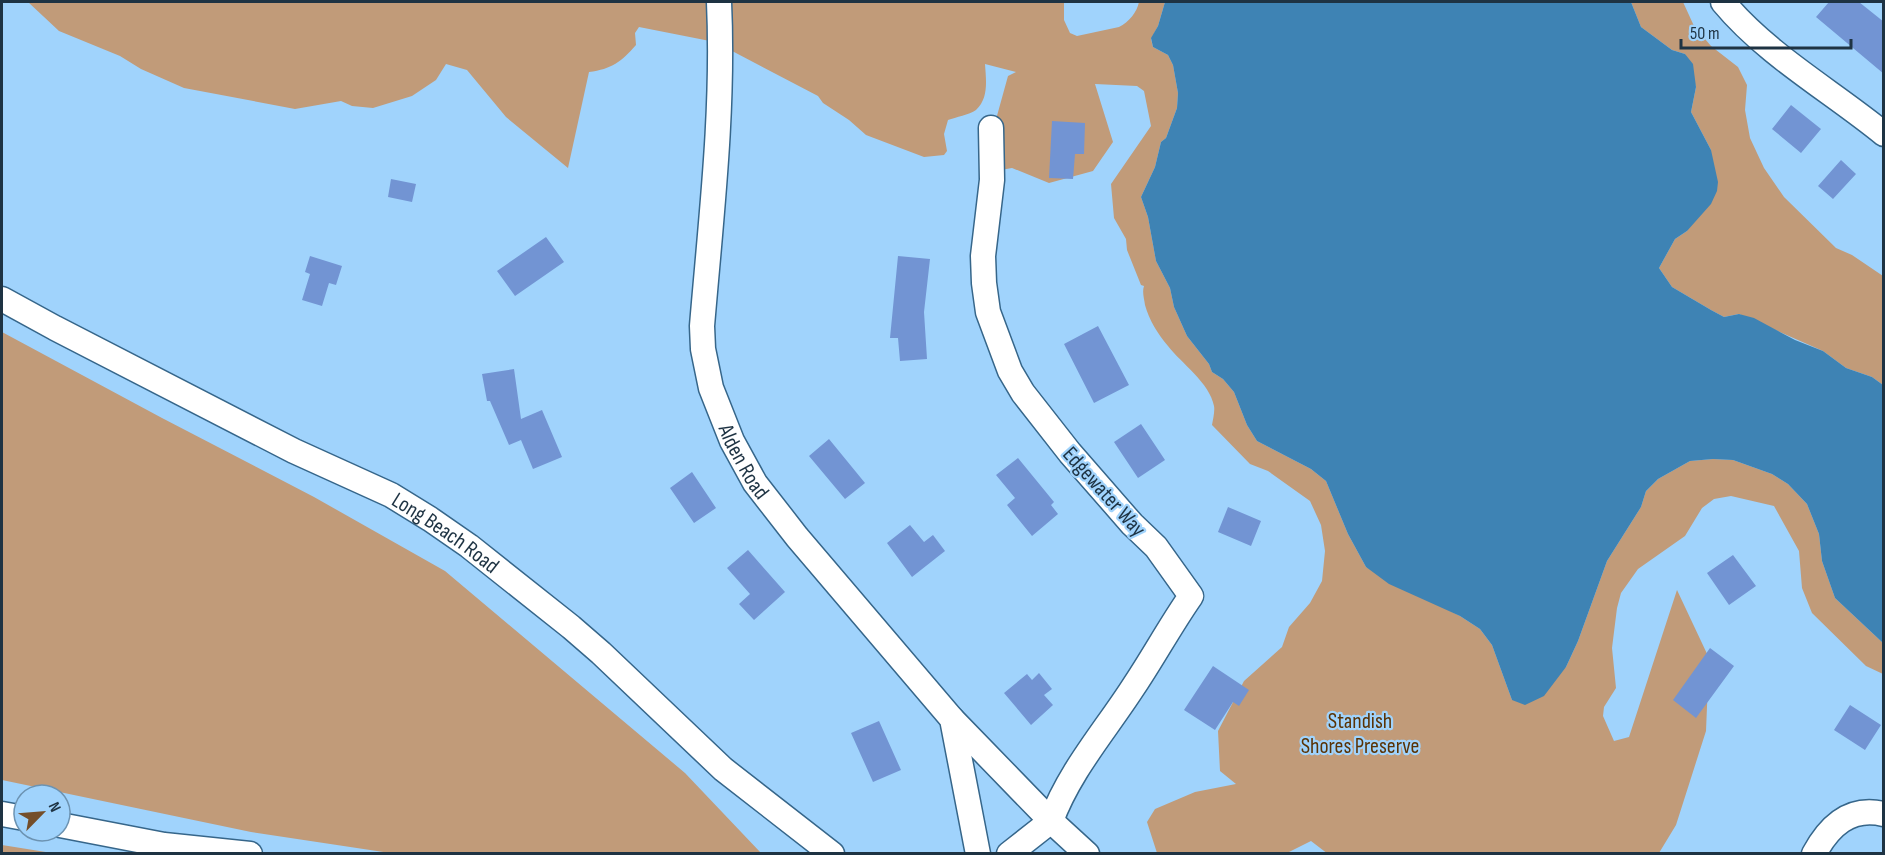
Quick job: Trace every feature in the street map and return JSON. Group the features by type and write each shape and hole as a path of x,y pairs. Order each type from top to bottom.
{"street":[{"name":"Alden Road","path":"719,2 718,139 702,326 703,349 711,388 732,441 756,484 790,528 952,718 978,854"},
{"path":"1723,2 1737,18 1788,63 1884,134"},
{"name":"Edgewater Way","path":"991,128 992,180 983,256 984,283 988,312 1007,365 1023,393 1070,453 1132,524 1156,547 1191,596 1134,687 1084,758 1059,800 1051,821"},
{"name":"Long Beach Road","path":"2,299 294,451 391,495 430,519 469,546 571,627 723,769 832,854"},
{"path":"952,718 1051,821 1087,854"},
{"path":"1814,854 1840,820 1854,813 1884,814"},
{"path":"1009,854 1051,821"},
{"path":"72,827 164,845 250,854"}],"green space":[{"name":"Standish Shores Preserve","path":"28,2 1064,2 1064,20 1070,33 1077,36 1119,27 1132,16 1139,2 1165,2 1158,26 1151,39 1153,47 1168,55 1173,65 1178,93 1177,108 1166,138 1161,142 1155,167 1141,197 1148,217 1156,261 1170,288 1174,307 1187,336 1209,364 1212,372 1223,379 1234,392 1247,425 1257,441 1311,469 1326,481 1348,534 1366,567 1460,616 1480,629 1492,645 1512,700 1566,667 1578,641 1607,561 1641,507 1646,491 1658,479 1690,461 1733,460 1772,474 1788,484 1807,504 1819,534 1822,561 1835,598 1883,643 1883,674 1866,666 1812,613 1802,588 1799,551 1774,506 1731,496 1714,499 1702,508 1685,536 1638,569 1621,593 1617,608 1612,648 1616,688 1604,707 1603,716 1614,741 1629,737 1677,590 1709,658 1706,731 1676,825 1659,853 1328,854 1311,841 1287,853 1157,853 1147,822 1155,809 1195,792 1236,784 1220,771 1218,731 1244,681 1282,647 1289,627 1310,603 1322,581 1325,551 1321,525 1310,501 1268,471 1250,464 1212,425 1214,406 1207,389 1164,341 1149,316 1145,305 1144,286 1141,285 1127,250 1126,239 1114,218 1111,184 1151,126 1144,91 1137,86 1095,84 1113,142 1093,171 1049,183 1012,168 995,171 995,123 1008,76 1016,72 985,64 986,88 980,105 973,112 948,120 944,134 947,151 944,155 924,157 866,135 849,120 823,103 818,96 715,42 639,27 635,33 636,45 626,56 610,67 589,72 568,168 506,117 467,70 446,64 436,80 412,96 373,108 352,106 341,101 295,109 184,88 141,69 120,56 59,31"},
{"path":"1631,2 1683,2 1694,26 1711,46 1738,67 1747,85 1745,110 1750,138 1764,168 1784,197 1836,248 1852,255 1883,276 1883,385 1872,377 1846,368 1823,351 1739,314 1724,317 1672,287 1659,268 1675,239 1687,231 1711,150 1691,112 1696,87 1685,54 1672,50 1641,27"},
{"path":"2,332 314,497 445,571 685,773 761,853 390,853 251,832 72,795 72,783 16,783 2,780"},
{"path":"2,845 52,853 2,853"}],"water":[{"path":"1165,2 1631,2 1641,27 1672,50 1685,54 1693,64 1696,87 1691,112 1711,150 1718,182 1711,204 1687,231 1675,239 1659,268 1672,287 1724,317 1739,314 1754,318 1795,340 1823,351 1846,368 1872,377 1883,385 1883,643 1835,598 1822,561 1819,534 1807,504 1788,484 1772,474 1733,460 1690,461 1658,479 1646,491 1641,507 1607,561 1578,641 1566,667 1544,696 1525,705 1512,700 1492,645 1480,629 1460,616 1389,584 1366,567 1348,534 1326,481 1311,469 1257,441 1247,425 1234,392 1223,379 1212,372 1209,364 1187,336 1174,307 1170,288 1156,261 1148,217 1141,197 1155,167 1161,142 1166,138 1177,108 1178,93 1173,65 1168,55 1153,47 1151,38 1158,26"}],"building":[{"path":"1829,2 1859,2 1884,22 1884,74 1816,17"},
{"path":"1791,105 1821,129 1801,153 1772,129"},
{"path":"1052,121 1085,123 1084,154 1075,154 1073,179 1049,178"},
{"path":"1841,160 1856,174 1833,199 1818,186"},
{"path":"391,179 416,184 412,202 388,197"},
{"path":"546,237 564,262 515,296 497,271"},
{"path":"310,256 342,266 336,285 329,283 322,306 302,300 310,274 305,272"},
{"path":"898,256 930,259 924,312 927,359 900,361 898,338 890,338"},
{"path":"1098,326 1129,385 1094,403 1064,344"},
{"path":"514,369 521,419 542,410 562,457 533,469 521,440 509,445 490,401 487,401 482,374"},
{"path":"1141,424 1165,460 1138,478 1114,442"},
{"path":"829,439 865,483 845,499 809,456"},
{"path":"1018,458 1054,502 1051,505 1058,514 1032,536 1007,505 1015,498 996,475"},
{"path":"692,472 716,508 694,523 670,488"},
{"path":"1228,507 1261,521 1251,546 1218,532"},
{"path":"910,525 924,542 933,535 945,551 912,577 887,543"},
{"path":"748,550 785,592 754,620 739,604 750,594 727,568"},
{"path":"1733,555 1756,586 1729,605 1707,573"},
{"path":"1710,648 1734,666 1696,718 1673,700"},
{"path":"1213,666 1249,690 1239,706 1233,702 1215,730 1184,710"},
{"path":"1039,673 1052,689 1044,695 1053,705 1031,725 1004,693 1027,674 1032,680"},
{"path":"1850,705 1881,725 1865,750 1834,730"},
{"path":"879,721 901,770 873,782 851,733"}]}
